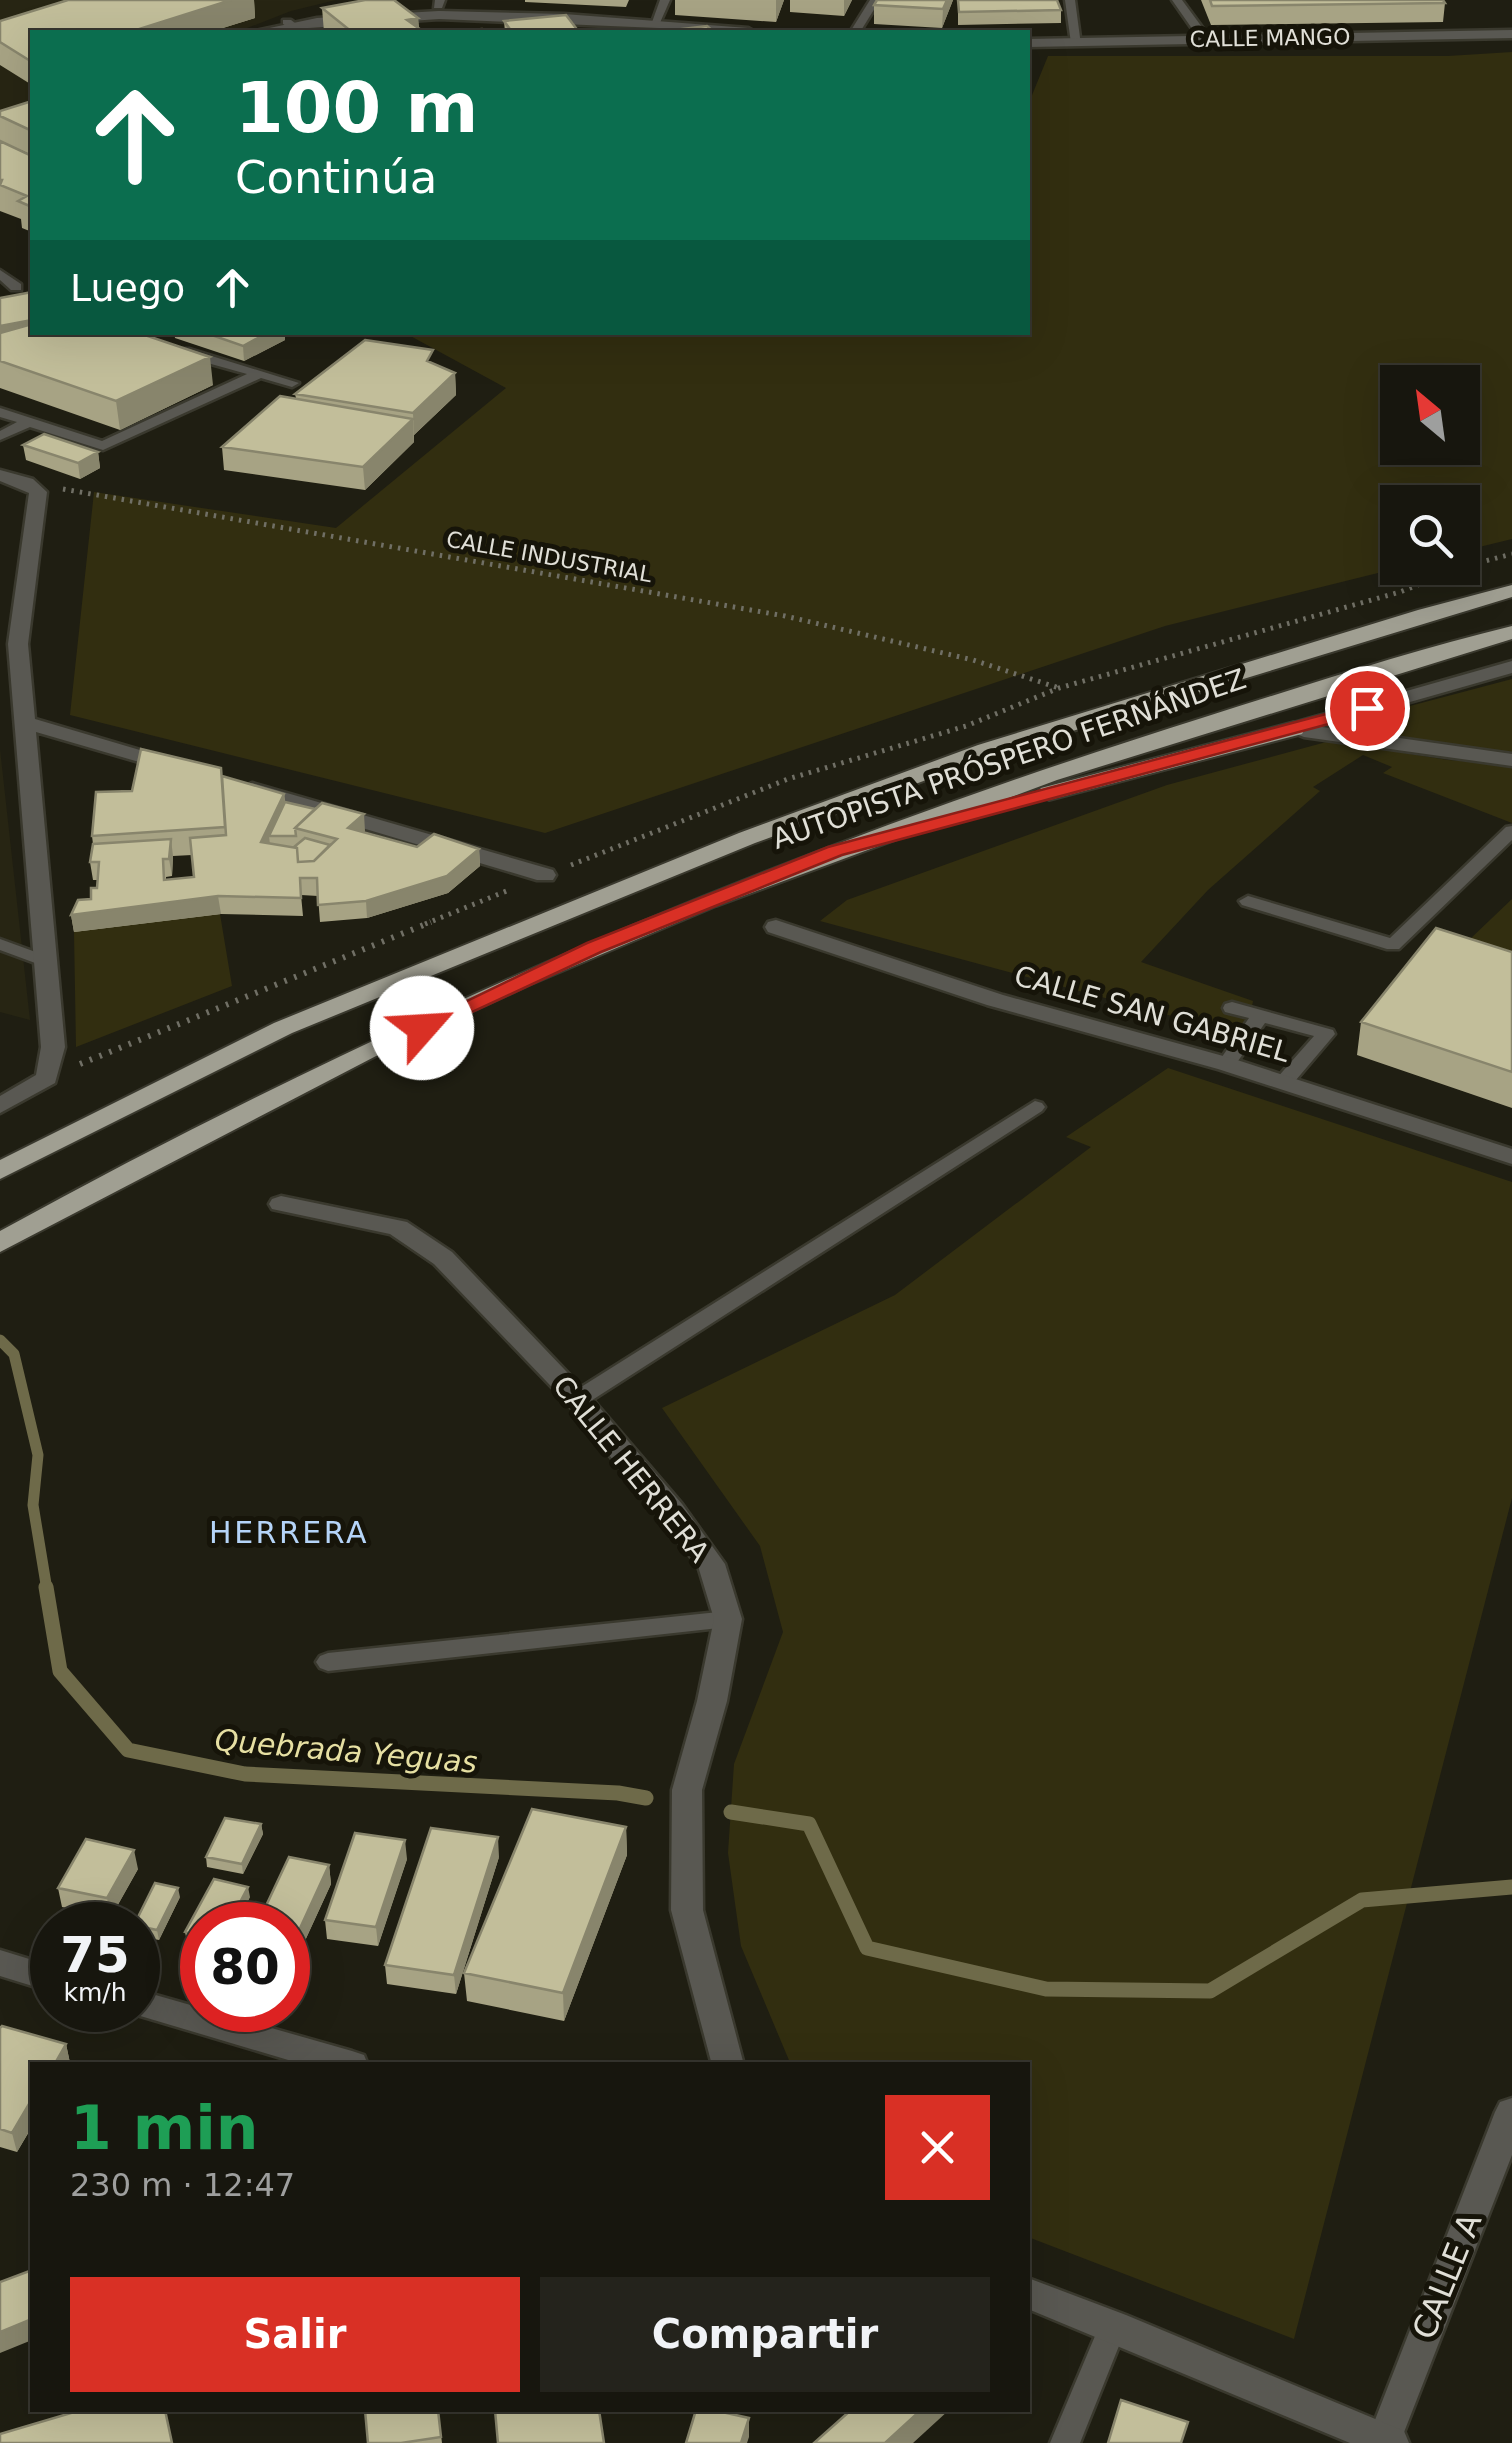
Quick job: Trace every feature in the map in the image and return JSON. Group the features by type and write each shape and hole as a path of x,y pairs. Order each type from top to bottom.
{"highway":[{"name":"AUTOPISTA PRÓSPERO FERNÁNDEZ","path":"0,1170 283,1028 747,838 986,750 1512,591"},
{"name":"AUTOPISTA PRÓSPERO FERNÁNDEZ","path":"0,1246 43,1219 278,1096 612,940 835,851 1151,741 1512,632"},
{"path":"835,851 1294,729"}],"street":[{"path":"264,30 375,7 439,3 710,30"},
{"name":"CALLE MANGO","path":"1030,44 1512,34"},
{"path":"0,475 28,483 38,492 9,640 26,722 53,1046 46,1078 0,1106"},
{"path":"1294,729 1512,667"},
{"path":"26,722 193,772"},
{"path":"1294,729 1512,760"},
{"path":"230,782 545,876"},
{"name":"CALLE SAN GABRIEL","path":"776,927 994,1000 1226,1064 1512,1157"},
{"name":"CALLE HERRERA","path":"280,1204 398,1228 443,1258 578,1399 711,1564 728,1619 712,1702 687,1790 687,1910 727,2062"},
{"path":"0,1964 30,1973"},
{"path":"160,2009 342,2062"},
{"name":"CALLE A","path":"1387,2441 1512,2112"},
{"path":"1030,2295 1387,2441"}],"lane":[{"path":"655,23 665,0"},
{"path":"856,30 874,0"},
{"path":"1070,0 1077,42"},
{"path":"1176,0 1204,38"},
{"path":"288,22 298,30"},
{"path":"0,274 16,287"},
{"path":"166,346 292,383"},
{"path":"0,412 103,446 258,374"},
{"path":"0,436 29,422"},
{"path":"1248,901 1393,944 1512,831"},
{"path":"0,944 46,962"},
{"path":"1232,1008 1326,1034 1282,1082"},
{"path":"1226,1064 1260,1016"},
{"path":"578,1399 1035,1108"},
{"path":"328,1662 728,1619"},
{"path":"1066,2443 1114,2326"}],"path":[{"name":"CALLE INDUSTRIAL","path":"28,483 785,616 973,660 1059,688"},
{"path":"1480,562 1512,554"}],"shaded area":[{"path":"0,0 336,0 291,11 242,30 30,30 30,104 0,113"},
{"path":"1512,52 1512,539 1480,547 1480,485 1380,485 1380,572 1165,626 545,833 70,715 94,492 336,528 506,388 409,335 1030,335 1030,100 1048,56 1448,56"},
{"path":"1512,679 1512,752 1399,743 1338,725"},
{"path":"1330,741 1448,760 1512,765 1512,823 1383,773 1392,767 1363,755 1313,787 1320,791 1208,890 1141,962 1253,1001 1246,1036 820,921 847,900 1167,785"},
{"path":"0,749 30,1020 0,1012"},
{"path":"1512,899 1512,961 1469,940"},
{"path":"220,914 232,986 76,1047 74,932"},
{"path":"1168,1068 1512,1182 1512,1498 1294,2339 1030,2238 1030,2062 790,2062 741,1946 728,1853 734,1764 783,1632 760,1546 662,1408 895,1295 1091,1147 1066,1137"}],"building":[{"path":"68,0 231,0 136,30 30,30 30,61 0,42 0,21"},
{"path":"365,0 394,0 418,18 407,20 421,30 350,30 322,8"},
{"path":"877,0 947,0 943,9 874,5"},
{"path":"958,0 1057,0 1061,10 959,12"},
{"path":"1210,0 1443,0 1445,3 1212,6"},
{"path":"566,15 577,30 511,30 504,21"},
{"path":"707,26 712,30 674,30"},
{"path":"30,102 30,130 0,116 0,111"},
{"path":"0,141 30,155 30,206 18,201 27,196 0,185"},
{"path":"30,292 30,320 0,326 0,298"},
{"path":"30,325 30,335 145,335 210,357 116,401 0,361 0,333"},
{"path":"212,335 263,335 243,346"},
{"path":"365,340 433,350 427,361 455,373 413,413 295,394"},
{"path":"280,396 413,419 363,467 222,447"},
{"path":"44,434 98,452 78,463 23,445"},
{"path":"141,749 221,768 225,827 92,836 96,792 132,791"},
{"path":"222,776 284,794 261,842 297,848 298,862 314,861 337,839 295,828 322,803 364,814 348,828 417,847 434,834 479,849 447,876 366,901 318,905 317,878 300,878 301,898 218,896 71,915 78,900 91,899 91,888 97,888 99,862 90,862 93,844 171,839 169,859 163,859 164,880 194,877 190,838 226,835"},
{"path":"285,802 315,809 295,828 296,836 269,836"},
{"path":"305,838 330,845 314,861 298,862 294,847"},
{"path":"1436,928 1512,952 1512,1072 1361,1022"},
{"path":"532,1809 626,1827 563,1993 464,1973"},
{"path":"225,1818 261,1824 242,1864 206,1857"},
{"path":"431,1828 498,1837 454,1975 385,1965"},
{"path":"355,1833 405,1840 376,1927 325,1920"},
{"path":"86,1839 134,1850 107,1898 58,1888"},
{"path":"289,1857 329,1865 310,1906 310,1902 268,1902"},
{"path":"214,1879 248,1887 240,1902 201,1902"},
{"path":"155,1883 178,1888 160,1924 160,1902 146,1902"},
{"path":"0,2028 66,2044 56,2062 30,2062 30,2102 12,2133 0,2129"},
{"path":"30,2271 30,2320 0,2332 0,2282"},
{"path":"1121,2400 1188,2422 1181,2443 1108,2443"},
{"path":"74,2412 165,2412 172,2443 0,2443 0,2434"},
{"path":"365,2412 438,2412 441,2437 368,2443"},
{"path":"495,2412 599,2412 604,2443 498,2443"},
{"path":"695,2412 749,2418 741,2443 686,2443"},
{"path":"849,2412 919,2412 885,2443 814,2443"}],"waterway":[{"name":"Quebrada Yeguas","path":"0,1340 14,1354 38,1455 33,1505 47,1590"},
{"name":"Quebrada Yeguas","path":"46,1587 60,1671 128,1750 245,1774 618,1793 646,1798"},
{"name":"Quebrada Yeguas","path":"731,1812 809,1824 867,1948 1046,1989 1210,1991 1362,1900 1512,1887"}],"district":[{"name":"HERRERA","path":"289,1532"}],"route":[{"path":"422,1028 594,947 835,851 1367,708"}]}
